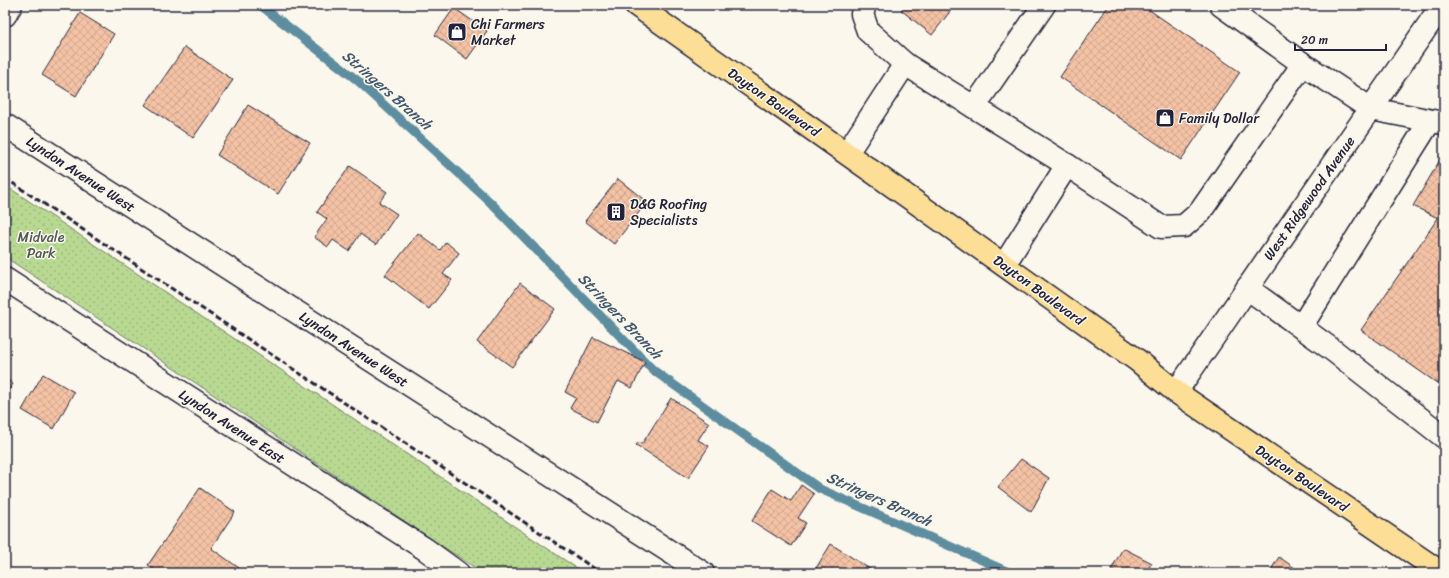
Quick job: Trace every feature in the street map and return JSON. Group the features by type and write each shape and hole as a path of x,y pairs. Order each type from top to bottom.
{"main road":[{"name":"Dayton Boulevard","path":"636,5 847,153 1137,360 1176,392 1442,573"}],"street":[{"path":"5,15 11,5"},
{"path":"865,5 862,14 868,31 905,64 1161,227 1184,226 1200,212 1303,64"},
{"path":"974,107 1044,5"},
{"path":"1221,5 1303,64 1371,109 1437,122 1301,327"},
{"name":"West Ridgewood Avenue","path":"1176,392 1442,5"},
{"path":"847,153 905,64"},
{"name":"Lyndon Avenue West","path":"5,125 703,573"},
{"path":"1004,265 1067,166"},
{"name":"Lyndon Avenue East","path":"5,279 68,321 425,549 458,573"},
{"path":"1247,288 1334,351 1444,437"}],"green space":[{"name":"Midvale Park","path":"5,185 584,573 483,573 5,257"}],"building":[{"path":"906,5 955,5 932,35 901,10"},
{"name":"Family Dollar","path":"1109,5 1142,5 1240,72 1181,160 1060,77"},
{"path":"454,8 487,31 467,59 435,35"},
{"path":"80,13 114,34 76,96 42,75"},
{"path":"185,47 233,80 193,138 145,105"},
{"path":"248,105 310,143 278,194 217,155"},
{"path":"1444,153 1444,388 1361,330 1438,218 1413,206"},
{"path":"350,166 387,192 379,202 397,214 376,245 360,234 349,251 333,240 328,247 314,237 327,219 317,212"},
{"name":"D&G Roofing Specialists","path":"618,179 647,202 614,244 585,221"},
{"path":"418,233 440,250 446,242 459,253 443,274 452,280 429,309 385,275"},
{"path":"520,283 555,309 512,367 477,342"},
{"path":"593,337 645,362 632,388 618,381 597,422 570,408 576,398 565,392"},
{"path":"43,374 74,392 54,429 22,410"},
{"path":"5,378 13,384 5,395"},
{"path":"671,398 709,423 698,440 709,446 688,478 636,445 639,442 642,444"},
{"path":"1021,459 1049,478 1031,512 998,487"},
{"path":"801,485 814,494 798,518 806,523 791,546 752,521 772,489 791,501"},
{"path":"200,488 235,512 211,548 239,568 236,573 159,573 148,565"},
{"path":"831,544 876,573 813,573"},
{"path":"1123,548 1152,563 1145,573 1116,573 1111,570"},
{"path":"1279,557 1302,573 1269,573"}],"waterway":[{"name":"Stringers Branch","path":"260,5 357,80 489,201 653,370 820,489 1011,573"}],"railway":[{"path":"5,178 601,573"}],"place":[{"name":"Chi Farmers Market","path":"457,32"},
{"name":"Family Dollar","path":"1165,118"},
{"name":"D&G Roofing Specialists","path":"616,212"}]}
